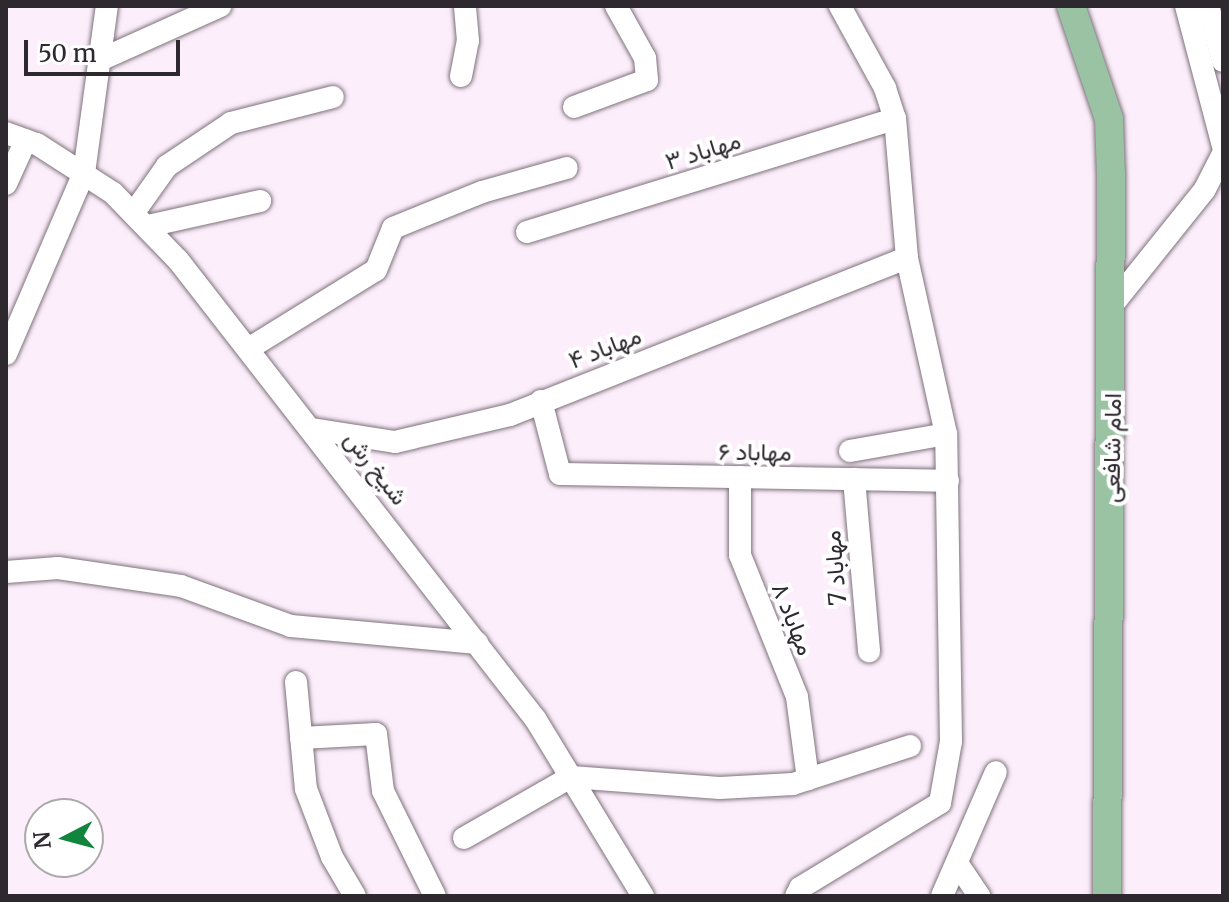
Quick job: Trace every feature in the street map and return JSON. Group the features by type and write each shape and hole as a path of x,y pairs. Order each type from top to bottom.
{"main road":[{"name":"امام شافعی","path":"1071,6 1109,119 1113,304 1107,896"}],"street":[{"path":"6,354 12,324 84,173 107,6"},
{"path":"100,60 220,6"},
{"path":"461,76 468,41 465,6"},
{"path":"574,107 647,80 645,58 616,6"},
{"path":"796,896 800,888 940,803 951,741 946,434 907,258 895,119 885,88 840,6"},
{"path":"1186,6 1223,146"},
{"path":"1208,6 1223,61"},
{"path":"142,219 167,166 231,123 333,97"},
{"name":"مهاباد ۳","path":"527,232 895,119"},
{"path":"6,184 16,137"},
{"name":"شیخ رش","path":"16,137 84,173 142,219 312,429 536,720 643,896"},
{"path":"1113,304 1205,189 1223,154"},
{"path":"248,349 376,270 393,228 482,192 567,168"},
{"path":"142,219 260,201"},
{"name":"مهاباد ۴","path":"312,429 395,442 510,415 907,258"},
{"name":"مهاباد ۶","path":"541,401 560,474 948,481"},
{"path":"850,451 946,434"},
{"name":"مهاباد ۸","path":"740,477 740,555 797,697 808,779"},
{"name":"مهاباد 7","path":"854,479 869,651"},
{"path":"6,572 58,568 181,586 291,626 477,643"},
{"path":"296,682 306,789 332,857 355,896"},
{"path":"301,738 376,734 383,791 435,896"},
{"path":"464,838 571,777 720,788 808,779 910,746"},
{"path":"942,896 996,772"},
{"path":"957,863 979,896"}]}
